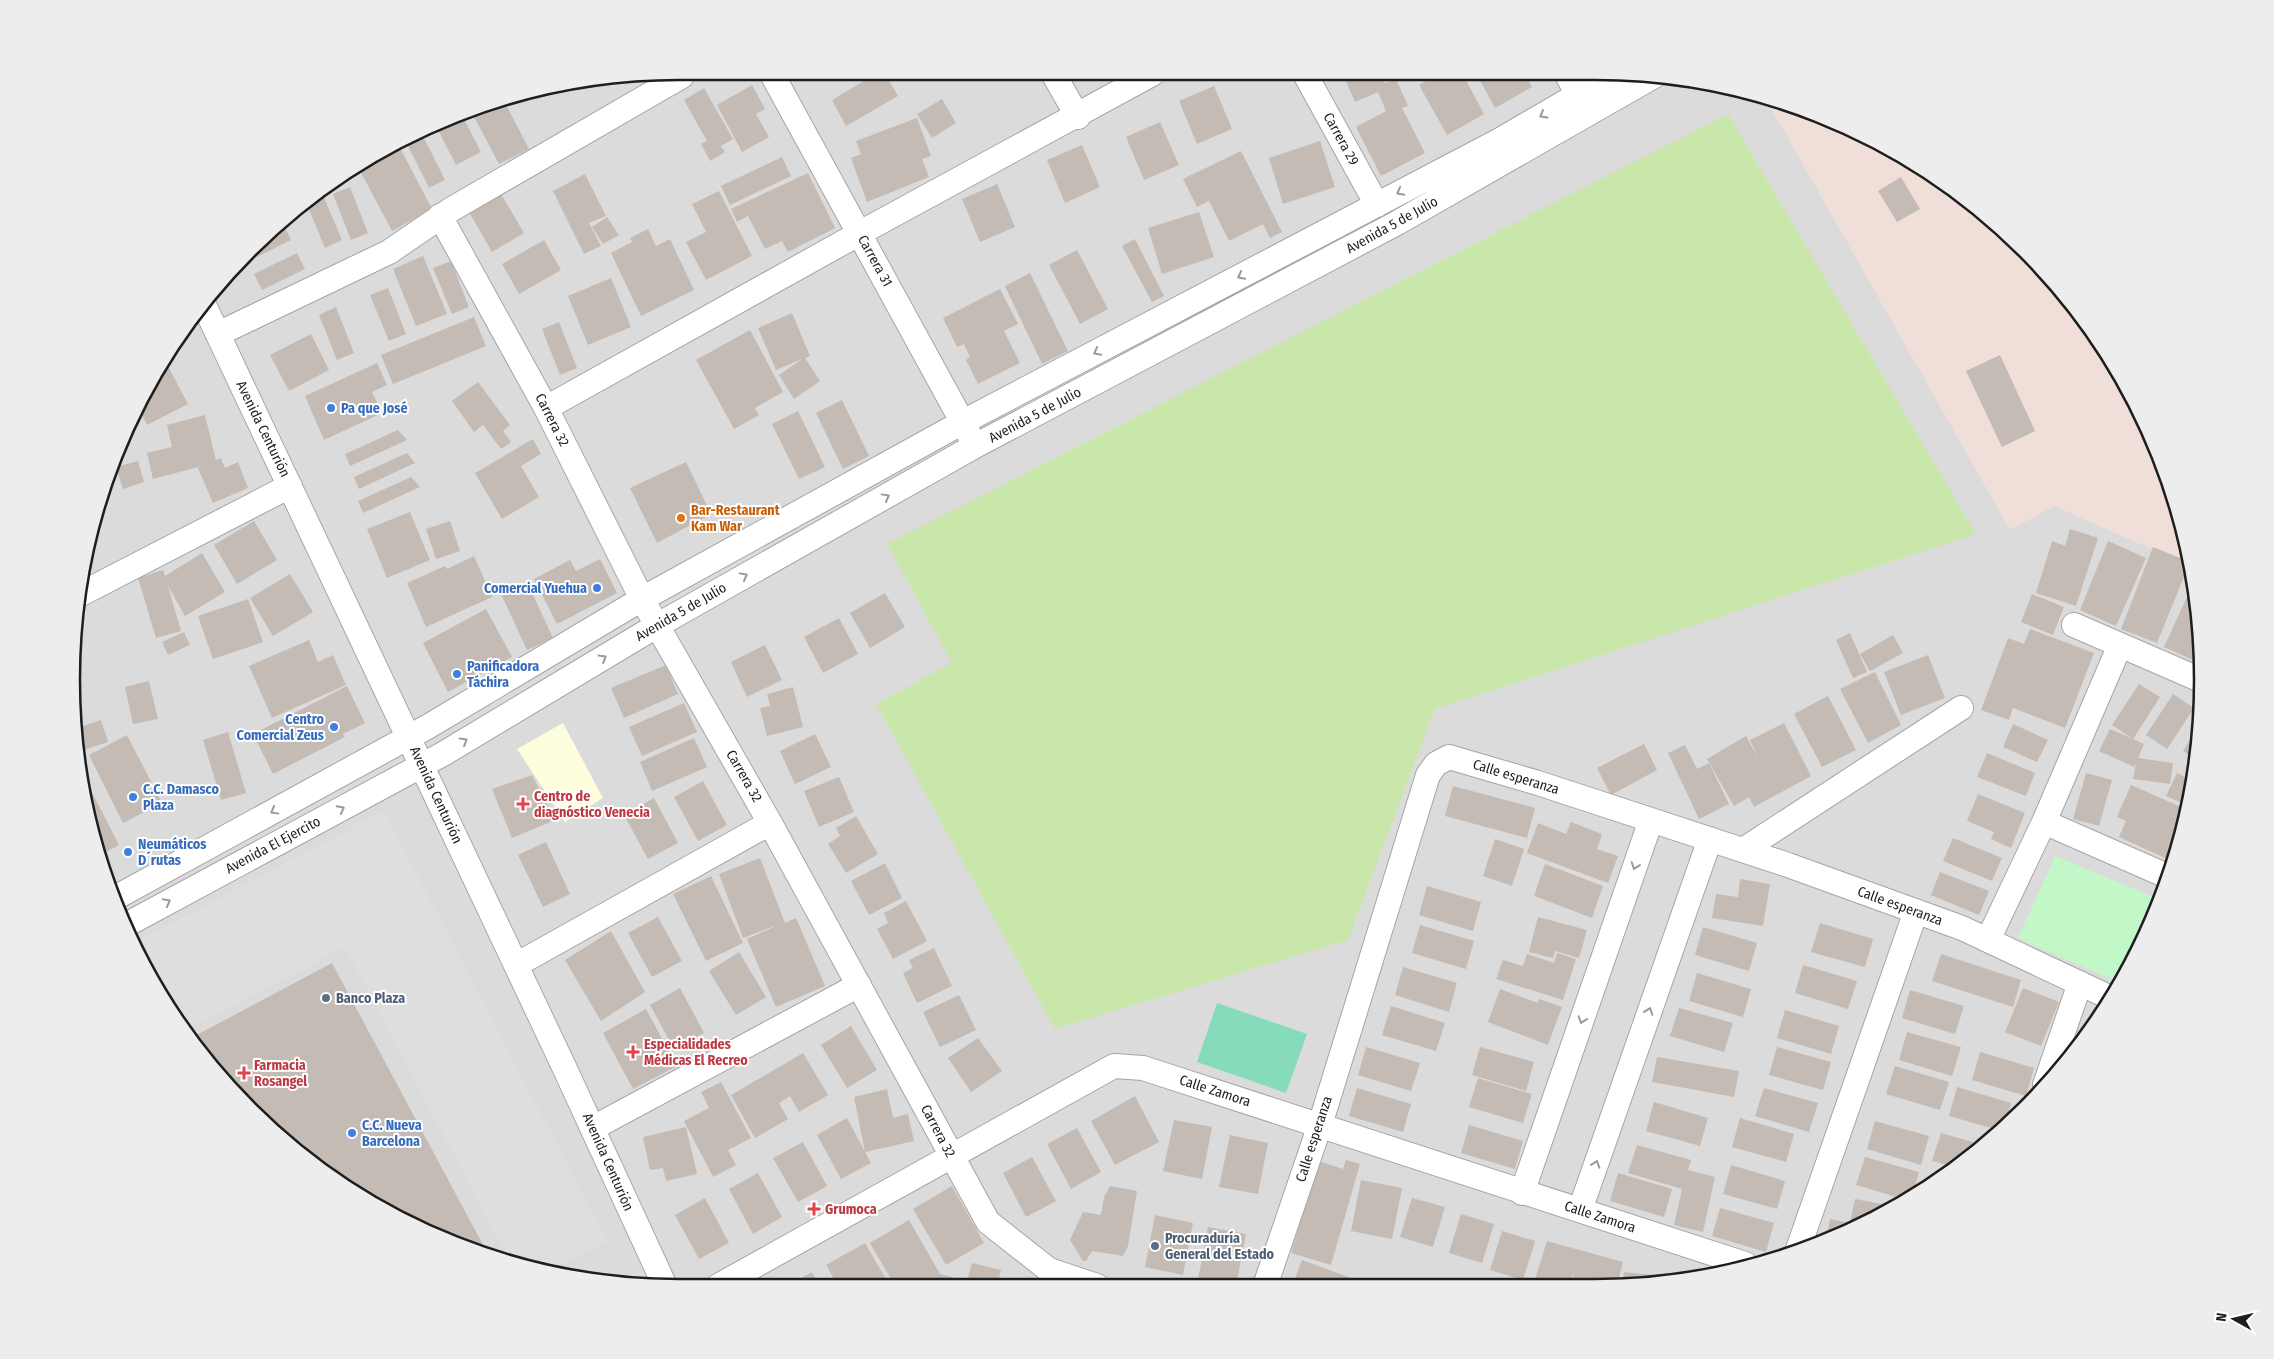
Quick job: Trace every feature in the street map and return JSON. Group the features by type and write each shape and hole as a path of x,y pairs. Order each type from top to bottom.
{"street":[{"path":"218,334 389,252 440,216 675,80"},
{"name":"Carrera 31","path":"775,80 975,446"},
{"path":"1057,80 1078,117"},
{"path":"546,408 860,233 1078,117 1142,80"},
{"name":"Carrera 29","path":"1308,80 1377,205"},
{"path":"1570,80 1583,104"},
{"name":"Avenida 5 de Julio","path":"422,765 658,625 975,446 1397,223 1583,104 1607,80"},
{"name":"Avenida 5 de Julio","path":"408,738 642,599 963,422 1500,140 1640,82"},
{"name":"Carrera 32","path":"440,216 546,408 642,599 860,985 988,1222 1049,1270 1076,1279"},
{"path":"1269,261 1283,283"},
{"name":"Avenida Centurión","path":"207,311 593,1128 658,1278"},
{"path":"87,591 290,486"},
{"path":"2074,625 2194,677"},
{"path":"1988,940 2044,822 2120,645"},
{"path":"1743,850 1961,708"},
{"name":"Avenida El Ejercito","path":"120,894 408,738"},
{"name":"Calle esperanza","path":"1267,1279 1320,1125 1428,775 1436,764 1449,757 1710,839 1916,912 1988,940 2024,959 2104,995"},
{"name":"Avenida El Ejercito","path":"132,922 422,765"},
{"path":"1522,1193 1651,820"},
{"path":"2044,822 2162,873"},
{"path":"516,965 770,823"},
{"path":"1580,1210 1710,839"},
{"path":"1801,1242 1916,912"},
{"path":"2051,1068 2080,983"},
{"path":"593,1128 860,985"},
{"name":"Calle Zamora","path":"731,1279 1114,1066 1144,1068 1522,1193 1738,1262"}],"shaded area":[{"path":"640,81 1634,81 1673,85 1711,92 1750,100 1787,112 1860,142 1928,181 1990,229 2018,256 2045,284 2093,346 2132,414 2148,450 2174,524 2182,563 2189,601 2193,640 2194,680 2189,758 2182,796 2174,835 2148,909 2132,945 2093,1013 2045,1075 1990,1130 1928,1178 1894,1199 1824,1233 1750,1259 1673,1274 1634,1278 640,1278 601,1274 563,1267 524,1259 487,1247 414,1217 346,1178 284,1130 229,1075 204,1044 181,1013 160,979 142,945 112,872 100,835 92,796 85,758 81,719 81,640 85,601 100,524 126,450 142,414 181,346 229,284 284,229 346,181 414,142 450,126 524,100 601,85"},
{"path":"1770,107 1824,126 1860,142 1928,181 1990,229 2045,284 2093,346 2132,414 2162,487 2174,524 2182,563 2054,506 2010,530"},
{"path":"563,723 603,798 565,822 517,749"},
{"path":"384,811 607,1241 559,1266 505,1253 345,947 191,1027 160,979 140,940"}],"green space":[{"path":"1728,114 1976,534 1435,709 1348,940 1055,1029 876,704 952,663 887,544"},
{"path":"2055,856 2153,897 2132,945 2113,980 2018,938"},
{"path":"1217,1003 1307,1034 1286,1093 1197,1062"}],"building":[{"path":"866,80 889,80 898,96 846,126 832,100"},
{"path":"1346,80 1384,80 1385,83 1396,80 1408,106 1402,108 1425,153 1381,176 1356,127 1386,111 1378,92 1355,102"},
{"path":"1428,80 1466,80 1484,114 1447,135 1419,85"},
{"path":"1480,80 1528,80 1532,87 1495,108"},
{"path":"752,85 765,109 756,114 769,137 742,152 717,105"},
{"path":"1214,86 1232,129 1197,144 1179,101"},
{"path":"704,88 733,139 721,146 725,152 710,161 701,144 707,141 684,100"},
{"path":"942,99 956,123 932,138 917,114"},
{"path":"506,106 529,149 499,164 474,117"},
{"path":"917,118 931,156 922,159 929,177 867,202 851,158 861,154 856,141"},
{"path":"465,120 481,152 456,165 439,131"},
{"path":"1160,122 1179,165 1144,180 1126,137"},
{"path":"424,138 445,180 429,188 408,145"},
{"path":"1320,141 1335,187 1283,204 1269,158"},
{"path":"1082,145 1100,187 1065,203 1047,160"},
{"path":"401,149 432,209 392,231 361,172"},
{"path":"1241,151 1282,232 1270,238 1263,224 1229,241 1209,201 1197,207 1183,179"},
{"path":"782,157 791,176 730,205 721,186"},
{"path":"808,173 835,228 788,252 782,241 765,249 748,216 737,222 731,209"},
{"path":"585,174 606,216 589,223 601,246 584,254 553,191"},
{"path":"1901,177 1920,209 1897,222 1878,191"},
{"path":"997,184 1015,227 980,242 962,199"},
{"path":"350,187 368,233 351,240 333,194"},
{"path":"719,191 752,256 706,280 686,242 706,232 692,204"},
{"path":"501,194 524,233 492,252 469,212"},
{"path":"324,197 342,240 325,248 309,209"},
{"path":"1199,212 1214,257 1162,274 1148,228"},
{"path":"607,217 619,235 603,244 592,227"},
{"path":"285,228 291,240 253,259"},
{"path":"648,229 656,246 670,239 694,290 641,316 611,253 632,242 630,238"},
{"path":"1135,239 1164,296 1152,302 1122,246"},
{"path":"544,240 561,270 519,294 502,264"},
{"path":"1077,250 1108,309 1080,324 1049,265"},
{"path":"297,253 305,269 262,290 254,274"},
{"path":"423,256 447,314 416,326 393,269"},
{"path":"451,261 469,307 452,314 433,268"},
{"path":"1030,273 1068,351 1042,364 1005,286"},
{"path":"611,278 631,327 588,345 568,296"},
{"path":"388,288 406,334 389,341 370,295"},
{"path":"1000,289 1018,324 1004,331 1020,363 978,384 966,360 970,357 964,344 957,347 943,318"},
{"path":"336,307 354,353 337,360 319,315"},
{"path":"792,313 810,356 805,358 820,381 794,399 779,375 802,359 776,370 758,328"},
{"path":"474,317 486,346 393,384 381,355"},
{"path":"559,322 577,368 560,375 542,329"},
{"path":"750,330 783,392 755,408 759,415 734,429 696,360"},
{"path":"311,334 329,370 289,391 270,355"},
{"path":"2000,355 2035,431 2002,447 1966,371"},
{"path":"377,363 387,385 372,392 382,413 324,440 305,396"},
{"path":"169,368 188,404 147,425 142,415"},
{"path":"478,382 510,425 503,431 511,442 501,449 483,425 474,432 452,401"},
{"path":"842,400 869,456 843,469 816,413"},
{"path":"798,411 825,467 799,479 772,424"},
{"path":"205,415 216,460 221,458 225,468 238,462 248,488 213,503 198,468 202,466 153,479 147,453 172,447 167,425"},
{"path":"398,430 407,440 350,466 345,454"},
{"path":"533,439 541,454 521,466 539,497 502,519 475,473"},
{"path":"407,453 415,463 359,489 354,477"},
{"path":"138,461 144,482 123,489 118,472 120,466"},
{"path":"686,462 711,514 657,543 630,488"},
{"path":"411,477 420,487 363,513 358,501"},
{"path":"410,512 430,560 387,578 367,529"},
{"path":"254,521 277,560 237,584 214,545"},
{"path":"450,521 460,551 436,559 426,529"},
{"path":"2070,529 2098,538 2076,606 2036,593 2052,541 2065,546"},
{"path":"2108,541 2146,558 2116,626 2080,610"},
{"path":"2153,547 2181,558 2184,576 2157,643 2121,629"},
{"path":"202,553 225,592 185,616 168,586 181,631 156,638 138,578 163,570 165,576"},
{"path":"474,556 492,597 426,627 407,583 445,566 447,569"},
{"path":"600,559 617,593 557,624 534,579 570,560 576,571"},
{"path":"290,574 313,612 273,636 250,598"},
{"path":"528,584 553,638 527,650 502,596"},
{"path":"885,593 905,627 870,648 850,613"},
{"path":"2032,594 2064,607 2053,635 2021,622"},
{"path":"2188,595 2193,640 2193,660 2164,647"},
{"path":"248,599 263,642 213,659 198,616"},
{"path":"486,609 512,657 448,692 423,643"},
{"path":"839,618 858,654 823,673 804,637"},
{"path":"2030,629 2094,653 2065,728 2013,708 2009,720 1981,710 2008,638 2024,644"},
{"path":"184,632 190,645 168,655 162,642"},
{"path":"1850,633 1867,672 1853,678 1836,640"},
{"path":"1893,635 1903,653 1870,671 1860,654"},
{"path":"309,640 318,662 333,655 346,685 272,718 249,666"},
{"path":"765,645 782,680 747,697 731,662"},
{"path":"1928,655 1945,698 1901,715 1884,672"},
{"path":"666,665 678,694 624,718 611,688"},
{"path":"1875,672 1901,725 1868,743 1840,689"},
{"path":"149,681 158,719 133,724 125,687"},
{"path":"2139,684 2160,697 2133,739 2112,725"},
{"path":"347,686 365,723 343,734 345,737 273,774 253,734"},
{"path":"793,687 803,727 767,736 760,708 770,706 767,694"},
{"path":"2173,694 2193,708 2167,749 2146,735"},
{"path":"1828,696 1856,750 1822,767 1794,714"},
{"path":"684,703 697,732 642,756 629,727"},
{"path":"101,720 108,742 84,750 82,726"},
{"path":"1784,723 1811,776 1754,807 1749,797 1734,806 1707,759 1746,736 1758,758 1750,740"},
{"path":"2013,724 2048,740 2037,762 2003,747"},
{"path":"2110,729 2144,744 2138,758 2173,763 2170,784 2133,779 2136,763 2134,767 2099,751"},
{"path":"228,732 246,793 221,800 203,740"},
{"path":"815,734 831,767 795,784 780,751"},
{"path":"127,735 162,803 123,823 89,755"},
{"path":"694,738 707,767 652,791 640,762"},
{"path":"2191,738 2189,755 2183,751"},
{"path":"1644,744 1657,770 1611,795 1597,768"},
{"path":"1685,745 1697,769 1709,763 1729,804 1699,819 1668,753"},
{"path":"1987,753 2035,773 2026,796 1977,777"},
{"path":"2086,773 2112,780 2099,826 2073,819"},
{"path":"2177,773 2185,777 2181,802 2166,796"},
{"path":"532,775 555,820 512,838 492,789"},
{"path":"839,777 854,812 819,827 804,791"},
{"path":"703,781 727,825 698,841 674,797"},
{"path":"2131,785 2180,806 2166,858 2119,837 2126,821 2117,817"},
{"path":"1453,786 1535,808 1527,838 1445,816"},
{"path":"91,790 119,845 106,852"},
{"path":"1978,794 2025,813 2011,848 1991,839 1994,832 1967,821"},
{"path":"654,798 678,843 648,859 624,815"},
{"path":"856,816 878,854 846,873 828,844 840,836 836,828"},
{"path":"1571,822 1602,834 1597,849 1618,856 1608,883 1527,853 1538,823 1566,834"},
{"path":"1953,838 2002,858 1992,881 1943,861"},
{"path":"1495,839 1524,849 1512,886 1483,876"},
{"path":"546,842 570,894 543,907 518,855"},
{"path":"760,858 785,923 796,918 825,986 776,1007 747,939 780,924 743,938 719,874"},
{"path":"885,863 902,898 869,915 851,881"},
{"path":"1545,864 1603,886 1592,918 1534,896"},
{"path":"1940,872 1989,891 1979,915 1931,895"},
{"path":"711,876 743,943 706,961 673,894"},
{"path":"1740,879 1770,884 1763,926 1712,918 1716,894 1738,897"},
{"path":"1427,886 1481,902 1473,931 1419,915"},
{"path":"906,901 927,941 893,959 877,929 888,923 884,913"},
{"path":"658,917 682,961 652,977 628,933"},
{"path":"1538,917 1587,930 1579,958 1555,951 1553,958 1529,952"},
{"path":"1820,923 1873,939 1865,967 1811,952"},
{"path":"1420,925 1474,941 1466,969 1412,953"},
{"path":"1703,927 1757,943 1749,971 1695,955"},
{"path":"611,931 645,992 601,1021 565,960"},
{"path":"934,948 952,986 917,1003 903,973 913,968 909,960"},
{"path":"739,952 766,997 736,1015 709,971"},
{"path":"1557,953 1576,959 1563,1000 1496,979 1503,960 1523,966 1527,954 1554,963"},
{"path":"1941,954 2021,980 2013,1007 1932,981"},
{"name":"C.C. Nueva Barcelona","path":"332,963 483,1246 414,1217 346,1178 284,1130 229,1075 197,1035"},
{"path":"1803,965 1857,981 1848,1009 1795,993"},
{"path":"1403,967 1457,983 1449,1012 1395,995"},
{"path":"1697,973 1751,989 1743,1017 1689,1001"},
{"path":"680,988 704,1033 674,1049 650,1005"},
{"path":"2023,988 2059,1002 2041,1046 2005,1032"},
{"path":"1500,989 1538,1003 1539,999 1562,1007 1548,1045 1488,1022"},
{"path":"1910,990 1964,1006 1955,1034 1902,1018"},
{"path":"959,995 976,1030 940,1047 923,1012"},
{"path":"1391,1006 1445,1023 1436,1051 1382,1035"},
{"path":"1679,1008 1733,1023 1724,1052 1670,1036"},
{"path":"646,1009 677,1066 633,1089 603,1033"},
{"path":"1785,1010 1839,1026 1831,1054 1777,1038"},
{"path":"851,1026 877,1070 847,1088 821,1045"},
{"path":"1907,1032 1961,1047 1952,1076 1899,1060"},
{"path":"978,1038 1002,1071 971,1092 948,1058"},
{"path":"1366,1047 1420,1063 1411,1091 1358,1075"},
{"path":"1480,1047 1534,1062 1526,1091 1472,1075"},
{"path":"1777,1047 1831,1062 1823,1090 1769,1075"},
{"path":"1980,1052 2034,1068 2025,1096 1972,1080"},
{"path":"803,1053 828,1095 799,1112 790,1096 779,1103 788,1119 755,1138 731,1095"},
{"path":"1657,1057 1739,1071 1734,1097 1652,1082"},
{"path":"1895,1066 1949,1082 1940,1110 1886,1094"},
{"path":"1478,1078 1532,1094 1523,1123 1469,1107"},
{"path":"721,1082 751,1138 728,1150 736,1165 713,1177 684,1121 709,1108 701,1092"},
{"path":"1957,1087 2011,1103 2009,1112 1992,1128 1949,1116"},
{"path":"1357,1088 1411,1104 1403,1132 1349,1116"},
{"path":"1764,1088 1818,1103 1809,1132 1755,1116"},
{"path":"887,1089 893,1118 908,1114 914,1141 865,1152 854,1097"},
{"path":"1135,1096 1159,1142 1115,1165 1091,1121"},
{"path":"1654,1102 1708,1118 1700,1146 1646,1131"},
{"path":"847,1118 871,1163 841,1179 817,1135"},
{"path":"1740,1118 1794,1134 1786,1162 1732,1147"},
{"path":"1174,1120 1212,1127 1202,1179 1163,1171"},
{"path":"1875,1121 1929,1136 1921,1165 1867,1149"},
{"path":"1469,1125 1523,1141 1515,1169 1461,1153"},
{"path":"686,1127 697,1174 666,1181 663,1168 650,1170 643,1137"},
{"path":"1077,1128 1101,1172 1071,1189 1047,1144"},
{"path":"1941,1133 1975,1142 1946,1165 1932,1161"},
{"path":"1230,1135 1268,1143 1258,1194 1219,1187"},
{"path":"803,1142 827,1186 798,1202 773,1158"},
{"path":"1637,1145 1691,1160 1688,1170 1715,1177 1703,1232 1674,1225 1682,1189 1628,1173"},
{"path":"1032,1157 1056,1201 1026,1217 1003,1173"},
{"path":"1865,1157 1919,1172 1915,1186 1897,1197 1856,1185"},
{"path":"1346,1160 1360,1164 1331,1265 1291,1253 1318,1161 1343,1169"},
{"path":"1731,1165 1785,1181 1777,1209 1723,1194"},
{"path":"758,1173 782,1217 753,1234 729,1189"},
{"path":"1618,1173 1672,1189 1664,1217 1610,1201"},
{"path":"1361,1180 1402,1188 1392,1239 1351,1231"},
{"path":"952,1186 984,1243 946,1265 913,1209"},
{"path":"1110,1186 1137,1191 1128,1246 1123,1256 1092,1251 1086,1261 1083,1261 1070,1240 1083,1212 1101,1215 1104,1197"},
{"path":"705,1198 729,1243 699,1259 675,1215"},
{"path":"1412,1198 1445,1207 1433,1247 1400,1237"},
{"path":"1855,1199 1884,1204 1860,1217 1850,1221"},
{"path":"1720,1208 1774,1223 1766,1252 1712,1236"},
{"path":"1461,1214 1494,1224 1482,1263 1449,1253"},
{"path":"1155,1215 1193,1223 1183,1275 1145,1267"},
{"path":"1830,1219 1848,1223 1828,1231"},
{"path":"909,1220 940,1274 959,1279 891,1279 870,1243"},
{"path":"1208,1227 1246,1234 1237,1279 1198,1279"},
{"path":"1502,1231 1535,1241 1523,1279 1490,1270"},
{"path":"1547,1241 1623,1262 1619,1278 1573,1279 1575,1269 1571,1279 1535,1279"},
{"path":"865,1243 886,1279 834,1279 826,1265"},
{"path":"1302,1260 1354,1279 1295,1279"},
{"path":"972,1263 1001,1270 999,1279 968,1279"},
{"path":"812,1272 816,1279 800,1279"},
{"path":"1624,1272 1658,1276 1634,1278 1623,1278"}],"place":[{"name":"Pa que José","path":"331,408"},
{"name":"Bar-Restaurant Kam War","path":"681,518"},
{"name":"Comercial Yuehua","path":"597,588"},
{"name":"Panificadora Táchira","path":"457,674"},
{"name":"Centro Comercial Zeus","path":"334,727"},
{"name":"C.C. Damasco Plaza","path":"133,797"},
{"name":"Centro de diagnóstico Venecia","path":"523,804"},
{"name":"Neumáticos D´rutas","path":"128,852"},
{"name":"Banco Plaza","path":"326,998"},
{"name":"Especialidades Médicas El Recreo","path":"633,1052"},
{"name":"Farmacia Rosangel","path":"244,1073"},
{"name":"C.C. Nueva Barcelona","path":"352,1133"},
{"name":"Grumoca","path":"814,1209"},
{"name":"Procuraduría General del Estado","path":"1155,1246"}]}
